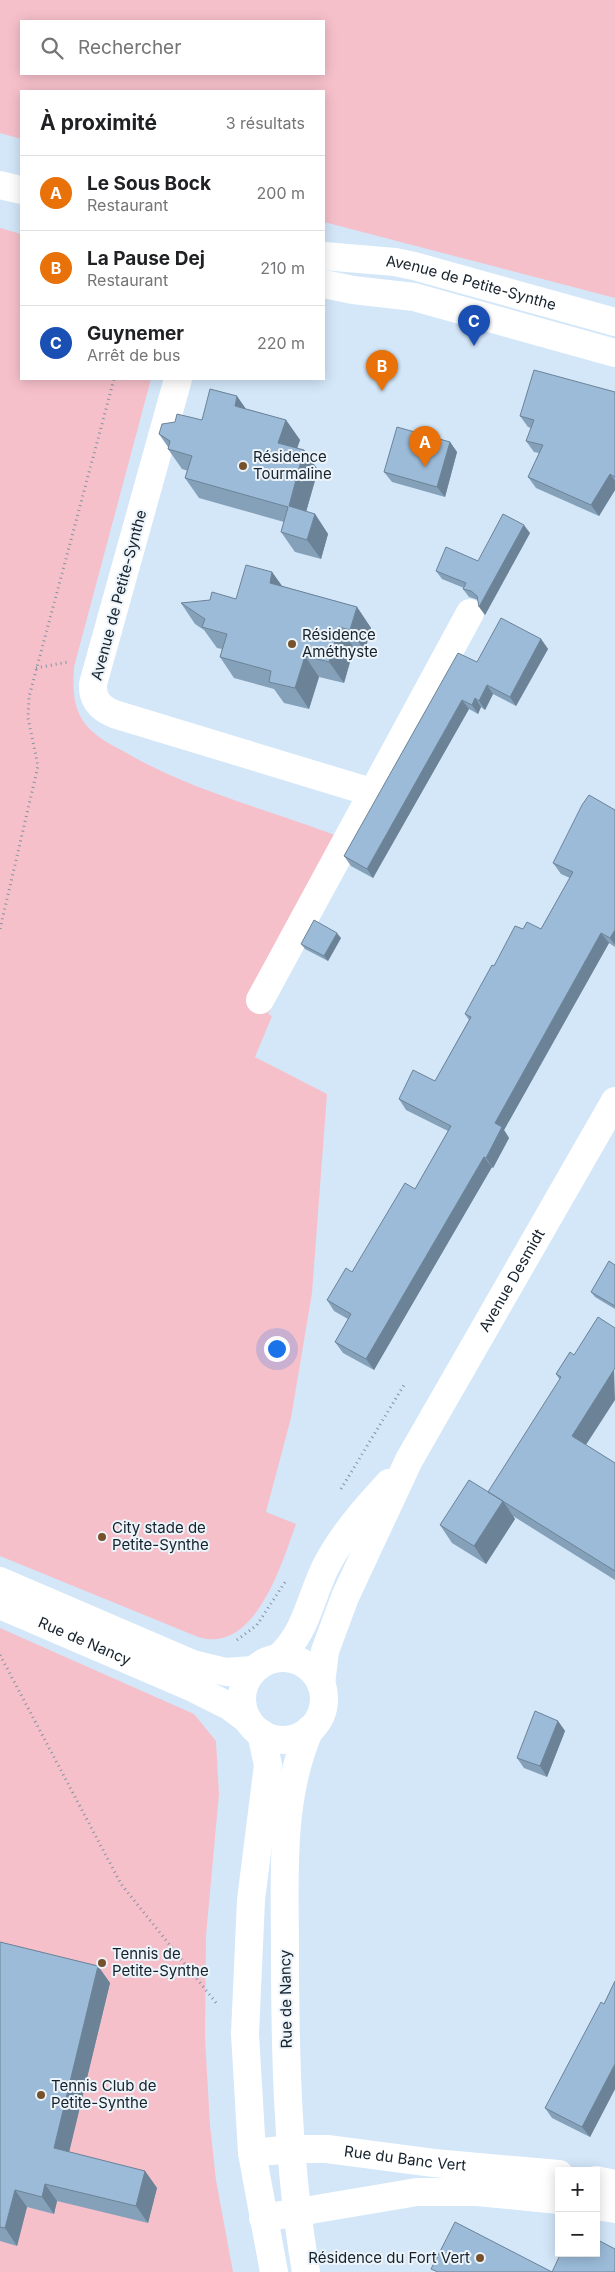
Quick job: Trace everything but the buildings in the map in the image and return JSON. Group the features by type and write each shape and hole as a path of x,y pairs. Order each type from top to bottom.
{"main road":[{"path":"0,185 20,190"},
{"name":"Avenue de Petite-Synthe","path":"325,256 395,262 414,266 615,322"},
{"name":"Avenue de Petite-Synthe","path":"325,284 352,290 414,297 615,353"},
{"name":"Avenue de Petite-Synthe","path":"178,380 93,684 94,697 100,706 114,714 374,793"},
{"path":"260,1000 470,614"},
{"name":"Avenue Desmidt","path":"321,1684 325,1651 344,1598 410,1460 615,1101"},
{"name":"Avenue Desmidt","path":"278,1658 296,1640 321,1577 338,1545 360,1515 410,1460"},
{"name":"Rue de Nancy","path":"0,1581 193,1664 226,1672 254,1670"},
{"name":"Rue de Nancy","path":"0,1605 192,1688 229,1706 255,1727"},
{"path":"255,1727 270,1738 289,1739 298,1737 310,1729 316,1722 322,1708 324,1694 314,1672 306,1665 293,1659 278,1658 265,1662 254,1670 242,1691 242,1706 255,1727 268,1765 251,1900 245,2034 252,2153 274,2272"},
{"name":"Rue de Nancy","path":"306,2272 297,2213 285,2011 285,1846 293,1778 299,1755 310,1729"},
{"name":"Rue du Banc Vert","path":"252,2153 292,2148 327,2150 434,2163 555,2174"},
{"path":"600,2185 611,2200"},
{"name":"Rue du Banc Vert","path":"263,2218 417,2192 477,2192 555,2200"}],"path":[{"path":"0,929 38,766 28,718 28,697 114,380"},
{"path":"338,1494 404,1385"},
{"path":"231,1643 245,1636 257,1625 288,1579"},
{"path":"0,1656 121,1884 204,1990 245,2034"}],"shaded area":[{"path":"0,0 615,0 615,298 325,222 325,90 20,90 20,139 0,133"},
{"path":"0,228 20,234 20,380 151,380 74,667 74,697 81,718 90,729 108,743 151,766 209,791 358,844 268,1014 272,1016 255,1057 327,1094 312,1293 291,1418 266,1512 296,1524 274,1582 263,1602 250,1619 235,1632 218,1639 198,1637 0,1556"},
{"name":"Tennis de Petite-Synthe","path":"0,1628 194,1714 216,1741 219,1794 206,1936 205,2038 210,2125 216,2180 233,2272 0,2272"}],"place":[{"name":"Guynemer","path":"474,346"},
{"name":"La Pause Dej","path":"382,391"},
{"name":"Résidence Tourmaline","path":"243,466"},
{"name":"Le Sous Bock","path":"425,467"},
{"name":"Résidence Améthyste","path":"292,644"},
{"name":"City stade de Petite-Synthe","path":"102,1537"},
{"name":"Tennis de Petite-Synthe","path":"102,1963"},
{"name":"Tennis Club de Petite-Synthe","path":"41,2095"},
{"name":"Résidence du Fort Vert","path":"480,2258"}]}
